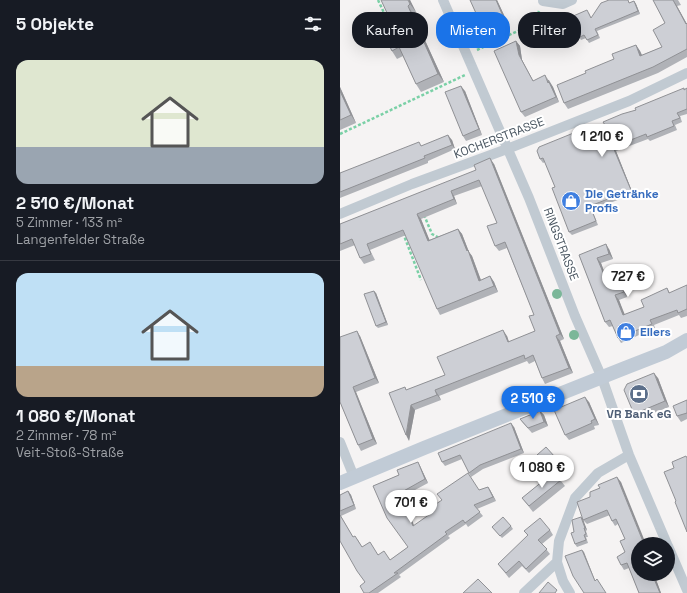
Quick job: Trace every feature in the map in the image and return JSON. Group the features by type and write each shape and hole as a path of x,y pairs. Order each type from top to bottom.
{"street":[{"name":"RINGSTRASSE","path":"442,0 529,198 575,316 602,378 629,456 664,537"},
{"path":"543,1 562,4 572,0"},
{"name":"KOCHERSTRASSE","path":"340,214 412,184 507,149 629,101 687,73"},
{"path":"340,483 666,352 687,340"},
{"path":"340,442 354,477"},
{"path":"570,593 563,581 557,562 560,541 575,498 598,473 629,456"},
{"path":"524,593 557,562"},
{"name":"RINGSTRASSE","path":"675,562 687,590"}],"path":[{"path":"378,0 383,12"},
{"path":"467,55 535,23 543,1"},
{"path":"340,134 474,70"},
{"path":"423,213 432,234 440,238 442,244"},
{"path":"401,230 421,280"}],"building":[{"path":"381,0 408,0 410,4 408,6 411,12 387,12"},
{"path":"470,0 496,0 501,12 476,12"},
{"path":"609,0 628,0 629,3 634,1 638,11 595,29 598,35 587,40 584,35 581,36 581,13 587,10 591,18 601,3"},
{"path":"653,0 673,0 686,24 687,23 687,49 653,67 564,103 557,85 614,59 612,54 636,45 640,56 662,47 653,30 665,23"},
{"path":"516,41 519,55 533,81 545,75 556,97 521,112 494,51 501,48 510,48 510,44"},
{"path":"390,48 397,48 392,51"},
{"path":"399,48 427,48 438,74 416,84"},
{"path":"461,86 479,129 463,136 445,92"},
{"path":"684,88 684,90 687,88 687,109 677,113 680,118 672,121 674,126 647,137 646,134 613,147 631,190 590,206 596,221 569,232 552,188 555,187 543,158 540,159 537,151 539,147 576,132 578,135 605,125 603,122 636,110 635,108"},
{"path":"340,91 351,115 340,120"},
{"path":"448,135 452,145 424,156 425,158 340,192 340,173 419,142 421,146"},
{"path":"490,158 560,334 556,336 569,368 542,378 533,355 525,359 524,355 435,390 437,395 411,405 406,435 389,393 405,387 406,390 445,375 437,357 503,330 508,342 535,331 529,316 534,315 505,242 495,246 487,226 497,223 479,180 451,191 454,199 417,214 428,241 458,229 467,251 468,250 479,281 490,276 494,286 437,309 403,230 367,244 371,254 360,258 352,239 340,244 340,224 476,170 474,165"},
{"path":"606,244 609,254 597,258 605,277 616,273 624,292 615,295 623,315 644,307 641,300 667,288 669,293 687,285 687,309 678,313 677,310 650,320 652,324 618,338 610,320 605,322 579,255"},
{"path":"374,291 386,322 376,326 364,294"},
{"path":"357,331 375,378 353,387 373,439 358,445 340,402 340,337"},
{"path":"654,373 665,401 634,414 624,390 627,384"},
{"path":"585,397 595,419 591,421 592,423 565,435 554,410"},
{"path":"687,400 687,413 677,416 673,406"},
{"path":"540,411 544,422 528,428 520,419"},
{"path":"511,423 521,449 480,465 469,473 460,455 442,462 438,453"},
{"path":"546,447 564,467 552,472 537,455"},
{"path":"686,456 687,532 664,472 674,468 672,462"},
{"path":"418,462 425,479 400,493 413,526 433,512 430,508 442,500 437,494 468,473 479,490 488,487 493,497 474,505 480,512 465,523 463,520 445,532 447,534 394,573 398,573 369,593 364,593 360,586 365,582 340,541 340,515 353,537 355,536 362,547 370,542 378,555 384,551 390,560 408,547 387,518 373,486 399,475 397,470"},
{"path":"554,472 561,480 529,506 522,498"},
{"path":"617,477 641,537 631,537 631,573 627,563 621,565 617,557 625,552 620,541 625,539 616,519 612,521 607,510 583,520 577,502 590,497 590,492 600,488 598,485"},
{"path":"348,491 354,505 340,511 340,495"},
{"path":"503,517 511,526 500,536 492,527"},
{"path":"581,517 585,528 586,534 584,535 586,540 575,544 571,533 574,532 572,520"},
{"path":"540,518 550,530 538,540 547,549 526,569 519,561 506,573 498,564 528,535 524,531"},
{"path":"582,550 595,581 597,579 606,593 584,593 573,576 565,556"},
{"path":"478,579 492,593 463,593"},
{"path":"634,581 655,581 660,593 639,593"},
{"path":"548,582 557,590 555,593 539,593"}],"place":[{"name":"Die Getränke Profis","path":"571,201"},
{"name":"Eilers","path":"626,332"},
{"name":"VR Bank eG","path":"639,394"}]}
